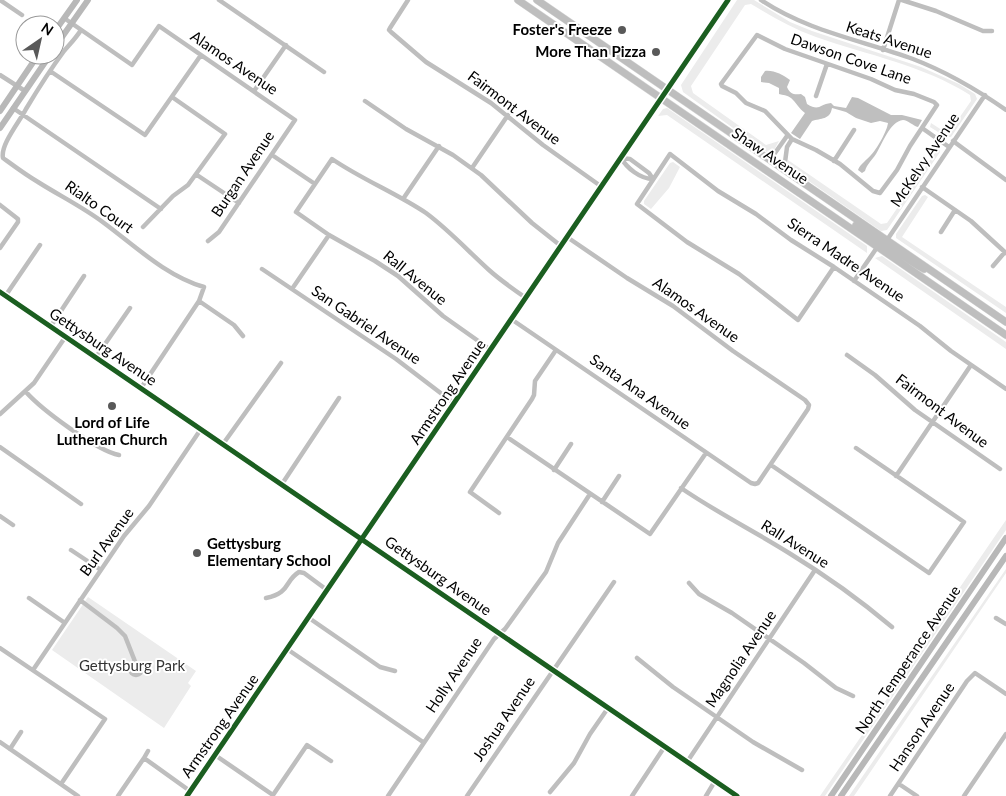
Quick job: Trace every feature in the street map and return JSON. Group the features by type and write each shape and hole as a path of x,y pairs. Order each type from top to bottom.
{"main road":[{"name":"Shaw Avenue","path":"518,0 1006,335"},
{"name":"Shaw Avenue","path":"537,0 1006,322"},
{"path":"826,211 847,220 878,241 883,242 887,240"},
{"path":"878,246 888,247 915,265 938,275"}],"street":[{"path":"0,0 22,15"},
{"path":"65,17 77,0"},
{"path":"65,34 88,0"},
{"path":"220,0 324,72"},
{"name":"Fairmont Avenue","path":"408,0 389,30 426,62 508,115 543,145 602,187"},
{"name":"Armstrong Avenue","path":"189,794 728,0"},
{"name":"Keats Avenue","path":"761,0 794,19 826,32 938,69 985,95 1006,110"},
{"path":"883,50 900,0 936,11 984,31 992,31"},
{"path":"23,114 50,71 81,30 65,19"},
{"name":"Alamos Avenue","path":"81,30 132,65 159,26 296,120"},
{"name":"Dawson Cove Lane","path":"787,136 765,112 746,103 736,93 726,90 720,84 757,35 785,50 872,79 895,90 914,94 934,102 937,105 922,128"},
{"path":"254,92 286,45"},
{"path":"147,133 201,55"},
{"path":"816,96 827,64"},
{"path":"0,111 31,65"},
{"path":"0,128 43,65"},
{"path":"50,71 154,137"},
{"path":"0,75 25,91"},
{"name":"McKelvy Avenue","path":"887,240 985,95"},
{"path":"143,227 173,196 188,185 225,134 172,98"},
{"path":"365,101 406,129 439,146 472,168 538,228 561,246"},
{"path":"13,108 161,209"},
{"name":"Rialto Court","path":"23,114 7,135 0,155 37,182 76,203 180,278 204,287 199,301"},
{"path":"472,168 508,115"},
{"name":"Burgan Avenue","path":"208,241 219,232 296,120"},
{"path":"770,160 787,136 850,170 873,190 880,193 897,170 922,128 949,147"},
{"path":"834,161 854,130"},
{"path":"784,170 788,147 792,139"},
{"path":"953,141 1006,180"},
{"path":"403,199 439,146"},
{"name":"Sierra Madre Avenue","path":"653,179 670,154 718,190 920,326 1006,389"},
{"path":"272,155 315,184 332,159 355,175 403,199 443,226 489,270 526,298"},
{"path":"621,158 630,158 649,173 653,179 637,204 686,242 739,274 798,320 834,267"},
{"path":"197,174 238,203"},
{"name":"Rall Avenue","path":"315,184 296,212 329,235 398,276 443,316 491,350"},
{"path":"922,188 955,210 1005,252 993,266"},
{"path":"0,204 18,219 18,222 0,248"},
{"path":"941,232 955,210"},
{"path":"292,290 329,235"},
{"name":"Alamos Avenue","path":"567,237 679,311 733,351 805,400 808,409 771,465"},
{"path":"3,294 40,246"},
{"path":"854,281 878,246"},
{"name":"San Gabriel Avenue","path":"262,269 396,359 455,404"},
{"path":"51,326 84,276"},
{"name":"Gettysburg Avenue","path":"3,294 737,796"},
{"path":"141,388 199,301 234,325 243,336"},
{"path":"96,357 130,308"},
{"name":"Santa Ana Avenue","path":"512,319 751,483 756,484 771,465"},
{"path":"0,414 34,383 66,336"},
{"path":"499,512 470,492 532,399 537,377 556,350"},
{"name":"Fairmont Avenue","path":"847,354 875,375 909,406 1000,469"},
{"path":"223,444 281,364"},
{"path":"896,476 971,365"},
{"path":"26,392 42,408 79,434 104,450 119,455"},
{"path":"282,484 339,398"},
{"name":"Burl Avenue","path":"33,670 100,570 149,506 201,429"},
{"path":"507,437 650,534 706,453"},
{"path":"554,470 571,444"},
{"path":"0,448 81,504"},
{"path":"771,465 929,573 964,522 856,448"},
{"path":"602,502 619,476"},
{"name":"Rall Avenue","path":"681,488 709,507 765,538 815,570 892,627"},
{"name":"Holly Avenue","path":"388,796 494,639 505,628 546,572 562,537 590,494"},
{"path":"0,516 13,525"},
{"name":"North Temperance Avenue","path":"831,796 1006,538"},
{"path":"71,550 100,570"},
{"name":"North Temperance Avenue","path":"841,796 1006,556"},
{"name":"Magnolia Avenue","path":"687,762 815,570"},
{"path":"266,598 276,596 284,590 295,574 299,572 304,573 327,590"},
{"name":"Joshua Avenue","path":"467,796 614,582"},
{"path":"688,583 699,594 732,613 804,663 836,688 853,696"},
{"path":"29,598 65,622"},
{"path":"80,600 125,636 136,664"},
{"path":"309,618 380,667 395,671"},
{"path":"996,618 1006,624"},
{"path":"287,649 423,742"},
{"path":"1,650 104,719 61,784"},
{"path":"636,658 673,687 753,742 802,770"},
{"name":"Hanson Avenue","path":"890,796 967,681 975,673 1006,694"},
{"path":"550,792 574,763 590,734 608,708"},
{"path":"10,749 21,732"},
{"path":"964,796 1006,734"},
{"path":"0,742 78,796"},
{"path":"215,755 274,795 307,745 331,760"},
{"path":"632,796 664,746"},
{"path":"118,796 148,751"},
{"path":"144,758 189,794"},
{"path":"706,796 715,781"},
{"path":"899,784 917,796"}],"green space":[{"path":"737,0 754,0 790,22 812,31 921,67 959,84 975,94 977,99 951,137 946,137 930,127 931,123 948,134 971,101 970,95 914,68 807,34 751,4 745,5 691,86 693,93 766,145 779,141 773,152 768,153 683,92 681,85"},
{"path":"667,108 867,246 867,253 667,115 658,116 663,109"},
{"path":"939,147 940,152 887,230 881,231 788,165 788,160 881,224 887,223"},
{"path":"673,162 680,167 669,188 651,209 644,204 644,201 670,163"},
{"path":"922,196 928,197 902,237 1006,307 1006,313 896,238 896,234"},
{"path":"882,256 1006,342 1006,349 875,258"},
{"path":"1006,520 1006,530 825,796 820,796 902,677 900,675"},
{"path":"1006,569 1006,573 854,796 849,796"},
{"name":"Gettysburg Park","path":"88,597 196,671 188,683 191,686 164,728 52,650"}],"shaded area":[{"path":"765,71 778,73 790,80 787,87 789,91 794,94 801,94 805,97 807,104 815,107 831,103 834,106 846,108 852,97 858,98 891,115 902,115 922,120 918,127 903,120 894,124 862,173 858,170 859,168 876,149 888,123 880,121 871,123 832,108 827,117 812,121 800,139 791,133 805,113 791,98 779,94 779,88 769,83 761,82 761,77"}],"cycle path":[{"path":"187,796 728,0"},
{"path":"0,292 737,796"}],"place":[{"name":"Foster's Freeze","path":"622,30"},
{"name":"More Than Pizza","path":"656,52"},
{"name":"Lord of Life Lutheran Church","path":"112,406"},
{"name":"Gettysburg Elementary School","path":"197,553"}]}
